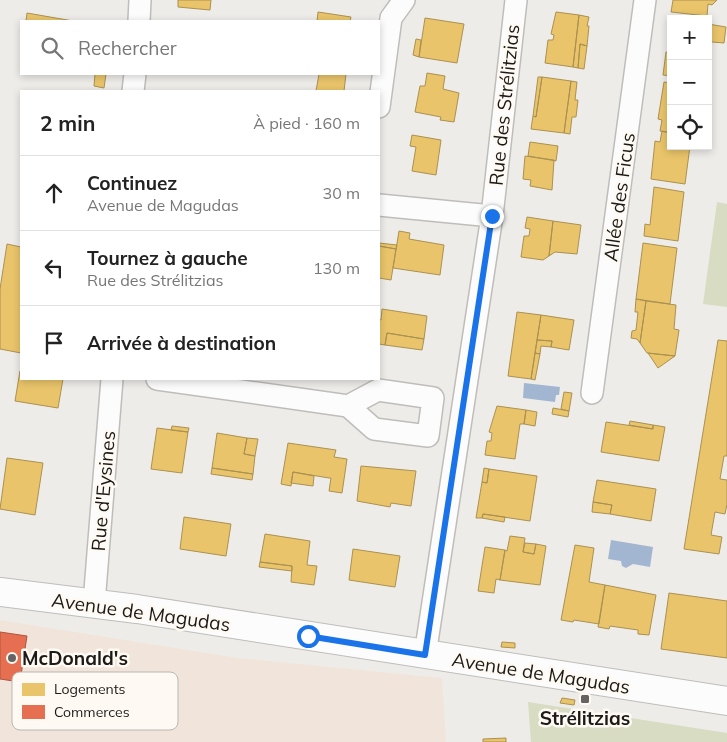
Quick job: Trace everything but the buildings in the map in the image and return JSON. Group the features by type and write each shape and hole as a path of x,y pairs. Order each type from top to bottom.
{"main road":[{"name":"Avenue de Magudas","path":"0,592 94,603 727,701"}],"street":[{"path":"138,20 140,0"},
{"path":"380,100 391,18 404,0"},
{"name":"Rue des Strélitzias","path":"425,655 492,216 516,0"},
{"name":"Allée des Ficus","path":"592,393 646,0"},
{"path":"133,90 135,75"},
{"path":"380,205 492,216"},
{"name":"Rue d'Eysines","path":"94,603 112,380"},
{"path":"164,380 348,406"}],"shaded area":[{"path":"0,620 238,658 442,678 446,742 0,742"}],"green space":[{"path":"717,202 727,204 727,307 703,304"},
{"path":"528,702 727,733 727,742 531,742"}],"water":[{"path":"524,383 560,387 559,395 556,395 555,402 523,398"},
{"path":"611,540 653,547 650,567 633,564 626,568 622,566 621,561 608,559"}],"place":[{"name":"McDonald's","path":"12,658"},
{"name":"Strélitzias","path":"585,699"}],"route":[{"path":"308,636 425,655 492,216"}]}
